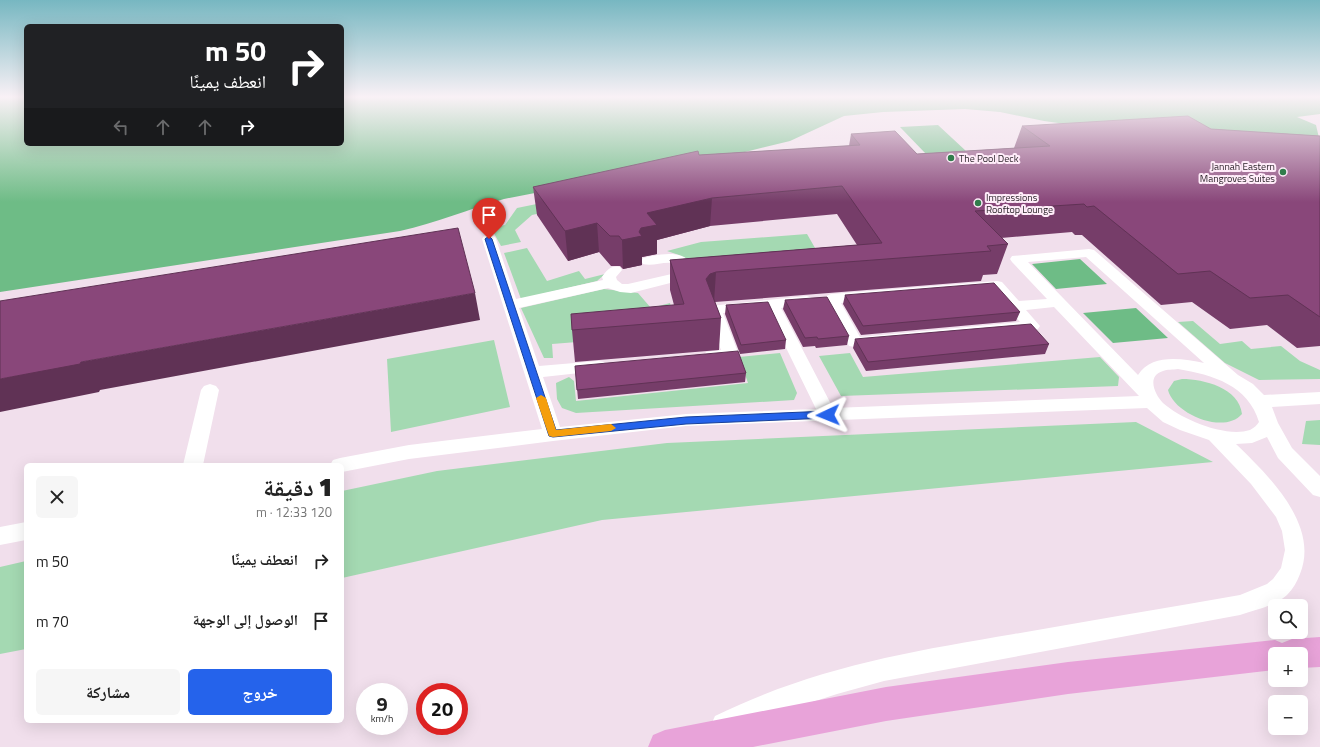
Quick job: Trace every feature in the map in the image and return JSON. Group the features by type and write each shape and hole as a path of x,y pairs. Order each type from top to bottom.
{"main road":[{"path":"1308,653 1320,652"},
{"path":"665,747 902,702 1068,678 1268,656"}],"lane":[{"path":"489,239 553,434"},
{"path":"1233,380 1089,253 1017,259 1160,410 1176,421 1195,430 1216,436 1236,438 1252,437 1262,431 1269,423"},
{"path":"511,305 613,276 624,289 638,288 681,276 687,270 685,263 676,258 670,257 648,261"},
{"path":"699,357 731,355 714,309 831,299 997,285 1032,326 855,342 831,299"},
{"path":"1015,306 1058,302"},
{"path":"776,311 828,415"},
{"path":"1150,398 1144,387 1145,377 1152,370 1163,365 1178,364 1196,366 1233,380 1249,390 1261,402 1267,413 1269,423 1285,453 1320,489"},
{"path":"533,372 612,365"},
{"path":"193,463 210,390"},
{"path":"344,464 409,452 553,434 686,420 828,415 1150,398"},
{"path":"1261,402 1320,398"},
{"path":"696,740 749,712 803,691 856,675 908,664 1240,605 1261,598 1278,588 1289,576 1295,561 1296,545 1291,527 1283,510 1270,493 1216,436"},
{"path":"0,536 24,531"}],"shaded area":[{"path":"0,132 24,132 24,146 344,146 344,132 810,132 790,141 745,152 504,199 427,224 400,231 0,292"},
{"path":"905,132 945,132 966,151 926,154"},
{"path":"1181,132 1318,132 1319,138"},
{"path":"797,151 680,183 532,215 515,230 521,242 501,246 491,228 505,225 517,208"},
{"path":"807,234 830,274 690,261 667,251 701,242"},
{"path":"527,248 547,281 579,271 585,279 605,274 597,281 521,299 504,253"},
{"path":"1080,259 1107,284 1056,289 1032,264"},
{"path":"604,289 638,293 651,308 670,303 678,334 552,344 553,358 544,358 521,308"},
{"path":"1136,308 1168,338 1113,343 1083,313"},
{"path":"1193,321 1220,344 1242,341 1251,349 1281,346 1300,361 1320,370 1320,379 1259,380 1225,363 1178,322"},
{"path":"494,340 510,407 391,432 387,359"},
{"path":"780,353 797,393 794,400 576,413 562,408 557,399 556,383 569,377 574,381 576,401 748,383 739,357"},
{"path":"850,353 863,377 1100,357 1119,377 1118,386 841,396 819,356"},
{"path":"1191,379 1210,383 1219,387 1234,398 1239,405 1242,414 1234,420 1212,422 1189,414 1172,399 1168,390 1174,381"},
{"path":"1320,420 1320,445 1302,444 1306,421"},
{"path":"1136,422 1213,462 602,520 344,578 344,491 437,471 667,443"},
{"path":"24,561 24,649 0,654 0,567"}],"building":[{"path":"896,132 917,154 1050,146 1030,132 1256,132 1320,136 1320,317 1288,295 1250,298 1210,271 1178,274 1094,206 1087,207 1084,204 975,211 1008,244 987,246 991,251 716,272 710,274 706,279 721,318 572,330 571,314 684,304 670,260 882,243 842,186 712,198 647,213 657,225 641,228 639,232 642,236 622,240 619,236 610,236 597,223 565,231 533,187 698,151 699,155 860,145 851,134"},
{"path":"458,228 475,293 81,362 80,364 0,379 0,301"},
{"path":"994,283 1020,312 863,326 845,295"},
{"path":"827,297 849,336 818,339 817,337 805,338 785,300"},
{"path":"768,302 786,340 741,345 726,305"},
{"path":"1031,324 1049,344 868,362 855,339"},
{"path":"738,351 746,373 577,390 575,366"}],"slow traffic":[{"path":"541,398 553,434 611,428"}],"place":[{"name":"The Pool Deck","path":"951,158"},
{"name":"Jannah Eastern Mangroves Suites","path":"1283,172"},
{"name":"Impressions Rooftop Lounge","path":"978,203"}],"route":[{"path":"489,239 553,434 686,420 828,415"}]}
